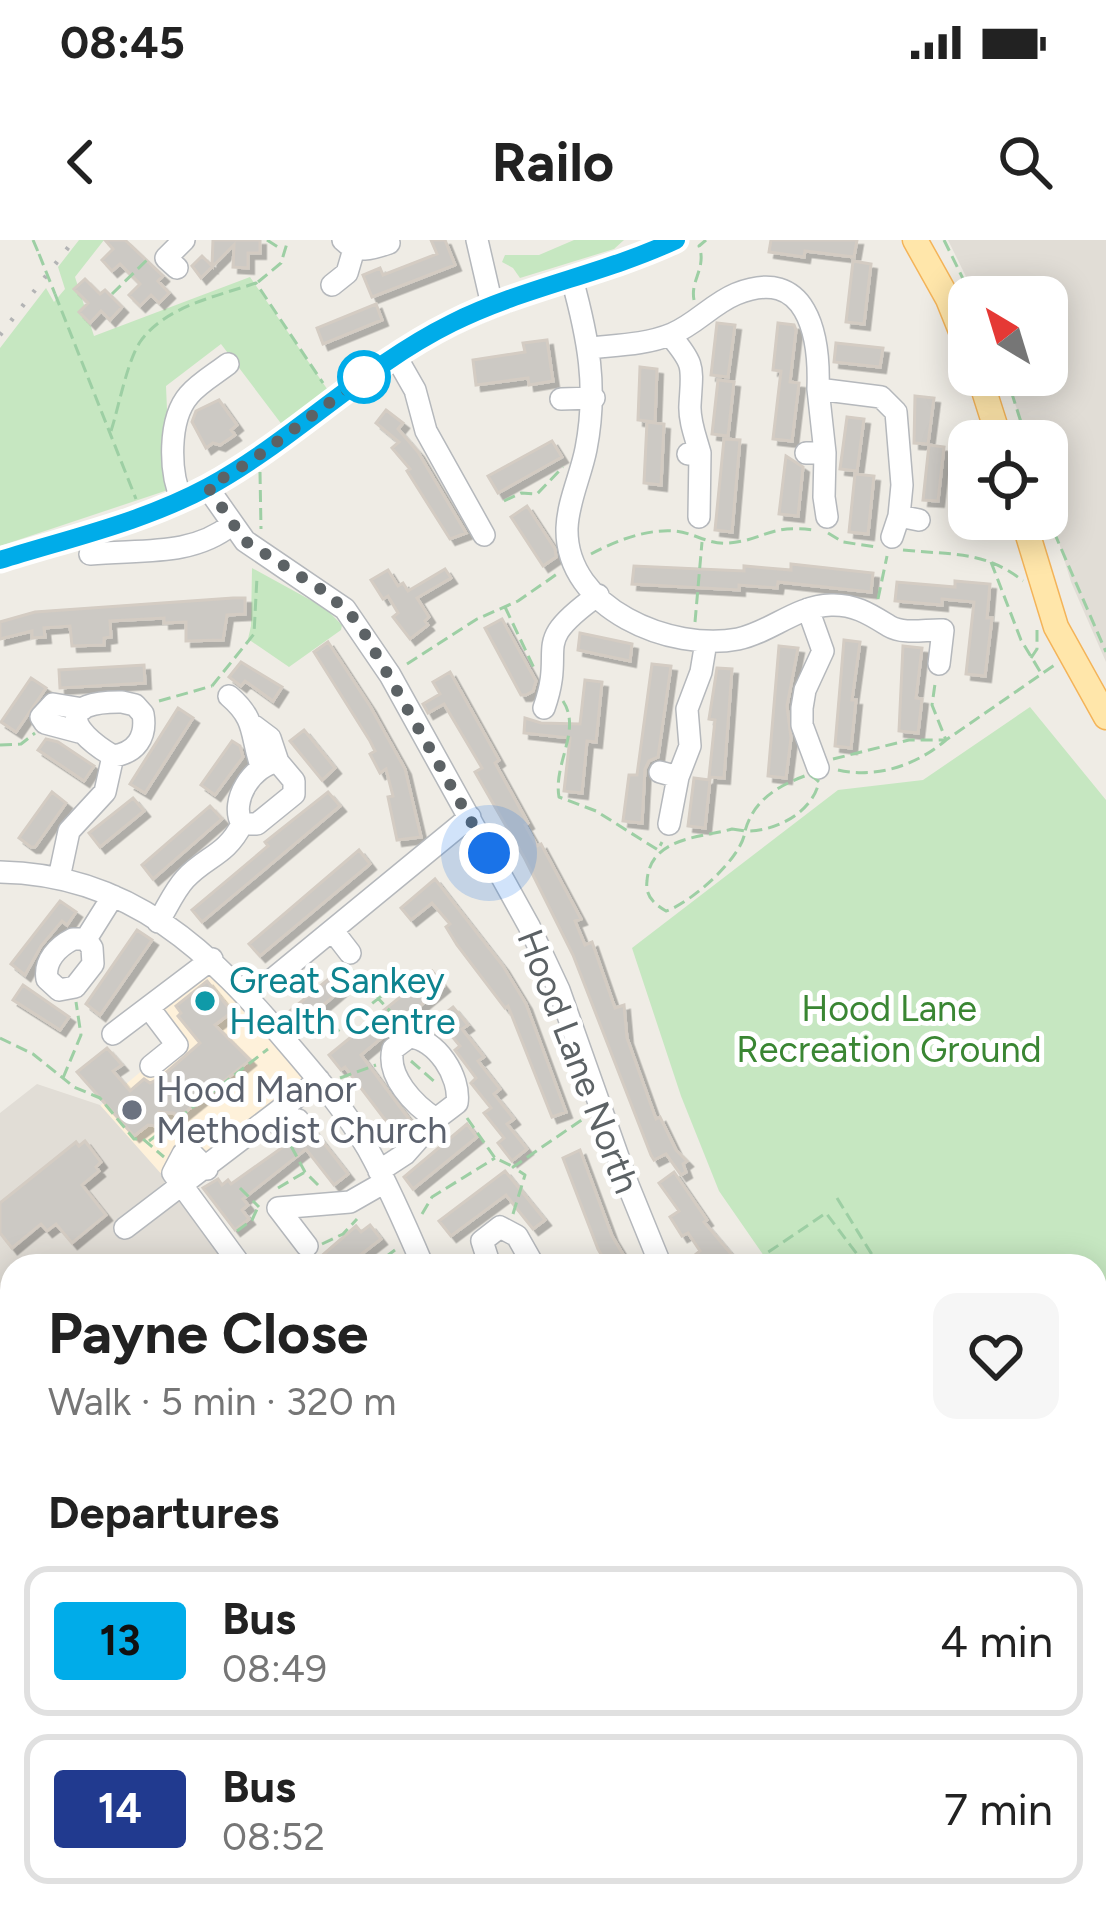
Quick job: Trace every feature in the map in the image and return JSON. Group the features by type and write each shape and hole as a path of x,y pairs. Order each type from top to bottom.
{"main road":[{"path":"915,240 948,299"},
{"path":"1029,540 1056,626 1106,717"}],"street":[{"path":"172,263 184,240"},
{"path":"477,240 492,305"},
{"path":"0,560 142,517 182,500 251,461 395,355 492,305 676,240"},
{"path":"331,292 347,273 348,244 394,248"},
{"path":"572,278 589,348 594,398 568,526 575,562 598,595 645,628 699,642 748,636 808,609 842,605 872,613 891,628 945,620 939,664"},
{"path":"589,348 640,344 670,334 739,293 760,287 780,289 796,299 812,320 819,365 816,453 827,517"},
{"path":"670,334 693,367 690,406 699,517"},
{"path":"395,355 415,390 426,431 488,540 464,548"},
{"path":"182,500 171,467 183,403 228,364"},
{"path":"818,388 863,393 890,403 898,424 900,530"},
{"path":"561,399 594,398"},
{"name":"Hood Lane North","path":"208,487 231,525 259,553 345,608 390,675 559,990 656,1254"},
{"path":"90,554 182,539 212,540 231,525"},
{"path":"544,708 552,684 554,633 563,620 598,595"},
{"path":"808,609 823,651 806,690 802,725 814,771"},
{"path":"669,824 669,774 690,746 687,709 701,672 699,642"},
{"path":"230,696 270,738 270,764 236,806 242,824"},
{"path":"113,701 140,710 144,719 141,739 132,749 113,756 79,732 45,723 43,713 53,704 83,709 113,701"},
{"path":"79,732 76,722 83,709"},
{"path":"59,878 68,831 105,792 113,756"},
{"path":"242,824 256,824 294,794 293,781 270,764"},
{"path":"274,978 470,817"},
{"path":"158,922 186,878 224,852 242,824"},
{"path":"0,872 59,878 113,896 212,958 355,1128 418,1254"},
{"path":"86,939 93,964 81,982 70,990 53,987 46,968 54,954 67,942 86,939 113,896"},
{"path":"333,931 350,952"},
{"path":"113,1034 212,958"},
{"path":"149,1008 177,1045 151,1066"},
{"path":"309,1248 278,1208 350,1202 405,1154 436,1119 462,1110 440,1056 424,1040 409,1037 393,1049 392,1068 402,1087 436,1119"},
{"path":"125,1228 178,1178 207,1168 285,1123 319,1080"},
{"path":"178,1178 231,1254"},
{"path":"486,1254 482,1241 492,1229 507,1228 527,1254"}],"path":[{"path":"33,240 139,506"},
{"path":"267,240 282,250"},
{"path":"111,431 140,343 184,308 256,283 281,263 288,240"},
{"path":"699,246 706,240"},
{"path":"944,240 962,276"},
{"path":"112,294 152,255 172,263"},
{"path":"281,263 287,268"},
{"path":"256,283 328,391"},
{"path":"504,501 520,493 537,494 561,467 583,467"},
{"path":"260,471 261,538"},
{"path":"390,675 575,562 612,543 645,534 673,531 728,543 785,527 829,534 843,542 900,530 936,550 990,560 1023,581"},
{"path":"872,613 900,530"},
{"path":"1057,540 1106,652"},
{"path":"699,642 702,541"},
{"path":"990,560 1041,673"},
{"path":"140,710 212,686 254,634 256,577"},
{"path":"505,607 539,678 552,684 572,713 563,743 560,797 596,811 658,850"},
{"path":"1031,658 1037,649 1037,622"},
{"path":"814,771 856,775 926,757 1058,663"},
{"path":"939,664 932,705 946,740"},
{"path":"0,745 28,741 45,723"},
{"path":"669,824 645,886 653,904 666,911 682,906 744,846 750,813 762,798 828,761 909,740 946,740"},
{"path":"658,850 697,835 772,828 805,807 816,793 819,782 814,771"},
{"path":"350,952 345,961 357,979 379,996 409,1037"},
{"path":"330,1036 404,978"},
{"path":"63,1080 82,1035 70,990"},
{"path":"0,1038 33,1054 63,1080 100,1098 134,1139 147,1142 178,1178"},
{"path":"147,1142 268,1049"},
{"path":"397,1062 418,1064 462,1110 494,1159 525,1175 507,1228"},
{"path":"319,1080 384,1063"},
{"path":"513,1167 600,1108"},
{"path":"285,1123 286,1139 305,1172 322,1189"},
{"path":"386,1254 410,1233 432,1197 494,1159"},
{"path":"272,1195 289,1178 305,1172"},
{"path":"240,1188 262,1209 268,1201"},
{"path":"837,1198 872,1254"},
{"path":"222,1243 252,1220 258,1207"},
{"path":"768,1254 826,1213 857,1254"},
{"path":"309,1248 343,1234 361,1214"}],"shaded area":[{"path":"948,240 1106,240 1106,662 1058,540 1068,540 1068,420 1021,420 1012,396 1068,396 1068,276 966,276"},
{"path":"211,959 316,1086 179,1194 100,1106 170,1047 141,1011"},
{"path":"37,1084 100,1105 179,1194 218,1254 0,1254 0,1113"}],"green space":[{"path":"79,240 104,240 75,277 94,336 250,277 334,399 289,434 221,344 166,386 168,434 186,484 0,546 0,348 46,288 54,302 65,289 58,267"},
{"path":"574,240 624,240 614,249 520,278 502,262 505,255 539,255"},
{"path":"252,568 325,608 342,625 341,630 289,667 248,639"},
{"name":"Hood Lane Recreation Ground","path":"1030,707 1106,800 1106,1254 763,1254 719,1191 681,1096 632,948 838,790 923,780"}],"building":[{"path":"105,240 125,240 163,276 158,281 169,293 159,303 151,295 140,306 129,295 140,284 120,264 112,271 102,260 113,249"},
{"path":"213,240 260,240 260,253 248,253 248,268 233,267 234,245 201,278 192,266 202,256 212,266"},
{"path":"431,240 445,240 455,265 372,297 363,275 380,268 383,275 437,254"},
{"path":"771,240 857,240 854,257 805,251 804,257 769,252"},
{"path":"853,261 871,264 864,324 846,322"},
{"path":"85,279 122,307 110,320 101,311 90,323 79,312 88,303 74,289"},
{"path":"376,304 382,320 323,344 317,328"},
{"path":"717,323 735,325 728,377 711,375"},
{"path":"778,323 794,325 796,330 790,382 799,383 792,441 773,439 781,371 773,370"},
{"path":"547,340 553,381 529,385 528,378 476,385 473,360 525,352 523,343"},
{"path":"836,343 883,348 880,367 834,362"},
{"path":"640,367 657,369 655,422 638,420"},
{"path":"718,380 734,382 728,436 712,434"},
{"path":"915,396 934,398 928,444 914,443"},
{"path":"219,400 237,425 231,430 235,435 206,448 192,422 196,411"},
{"path":"386,410 403,423 398,429 418,452 466,533 450,539 410,469 392,448 399,442 376,423"},
{"path":"847,417 864,419 857,471 840,469"},
{"path":"647,422 664,424 661,485 644,483"},
{"path":"724,439 740,440 732,532 715,530"},
{"path":"552,441 562,457 498,493 488,476"},
{"path":"929,445 944,447 938,501 923,500"},
{"path":"786,456 803,467 798,516 779,514"},
{"path":"855,474 874,476 868,534 849,532"},
{"path":"527,506 555,549 556,557 543,566 511,517"},
{"path":"791,564 873,573 871,592 778,582 777,588 739,585 739,590 632,584 634,566 744,571 744,566 791,570"},
{"path":"445,569 451,578 417,598 429,617 428,625 410,639 393,617 398,613 388,596 383,599 371,580 388,570 398,586 403,583 408,591"},
{"path":"955,581 990,584 987,618 992,618 985,676 966,674 974,602 895,601 897,582 955,587"},
{"path":"245,598 245,614 227,615 223,640 186,641 186,622 164,623 164,618 110,621 111,637 104,638 104,645 72,646 70,626 44,628 45,637 32,638 32,631 0,639 0,622 35,612"},
{"path":"502,619 536,681 526,695 521,695 485,628"},
{"path":"580,633 632,644 630,661 578,650"},
{"path":"844,640 860,642 851,748 835,746"},
{"path":"328,642 405,769 421,837 397,840 386,769 380,773 370,754 375,751 370,741 314,652"},
{"path":"779,646 798,648 787,706 791,738 786,778 768,776"},
{"path":"903,646 922,648 916,698 922,699 918,733 899,731"},
{"path":"241,662 282,687 273,701 245,681 241,686 229,677"},
{"path":"652,664 671,666 658,757 645,769 642,823 623,821 629,775 637,775"},
{"path":"144,665 145,683 60,688 59,670"},
{"path":"717,668 732,669 724,778 709,777 715,720 709,719"},
{"path":"450,672 499,760 495,763 525,825 537,846 541,844 581,919 575,921 585,945 592,942 615,1008 624,1005 627,1038 656,1119 660,1117 676,1150 687,1161 681,1175 666,1154 654,1160 651,1155 573,955 475,772 482,768 444,704 428,713 423,704 440,694 433,682"},
{"path":"31,678 46,688 16,732 1,722"},
{"path":"585,680 602,682 596,742 587,741 582,793 564,791 570,738 524,733 525,718 580,724"},
{"path":"178,708 193,718 145,793 130,784"},
{"path":"304,730 335,768 322,780 290,741"},
{"path":"46,739 94,766 84,781 38,750"},
{"path":"232,741 240,746 243,757 215,795 201,785"},
{"path":"694,778 710,780 705,828 688,826"},
{"path":"52,792 66,803 31,847 19,838"},
{"path":"328,792 340,806 202,922 192,910"},
{"path":"133,798 144,811 100,847 89,833"},
{"path":"210,806 222,819 153,879 142,865"},
{"path":"359,850 370,864 260,956 249,944"},
{"path":"435,879 503,966 526,1004 566,1112 552,1117 508,1006 457,945 446,927 450,924 432,903 411,920 401,908"},
{"path":"60,901 76,912 41,946 25,975 11,964"},
{"path":"137,930 152,940 100,1015 86,1004"},
{"path":"432,971 444,986 361,1055 412,1123 399,1138 345,1067 341,1070 329,1055"},
{"path":"337,972 348,984 301,1024 290,1011"},
{"path":"207,981 232,1012 215,1025 250,1060 178,1118 159,1112 158,1126 148,1125 134,1136 77,1072 107,1048 122,1065 113,1071 130,1091 144,1079 150,1083 160,1078 200,1043 178,1016 176,1006"},
{"path":"23,985 69,1017 60,1030 13,1000"},
{"path":"453,1007 468,1025 462,1029 484,1057 478,1061 500,1089 494,1094 514,1119 507,1124 527,1149 512,1161 498,1143 504,1138 484,1113 491,1108 471,1083 476,1078 455,1050 460,1046 438,1019"},
{"path":"467,1124 477,1137 413,1189 404,1177"},
{"path":"311,1127 348,1174 334,1185 306,1149 243,1199 248,1205 242,1210 249,1219 235,1230 203,1188 218,1179 222,1185 228,1180 231,1184"},
{"path":"85,1141 101,1162 96,1167 99,1171 82,1185 106,1215 72,1243 56,1224 47,1231 41,1224 12,1248 0,1233 0,1203 76,1142 79,1146"},
{"path":"580,1150 623,1254 601,1254 563,1158"},
{"path":"505,1171 545,1220 533,1229 506,1195 451,1236 439,1221"},
{"path":"674,1172 707,1220 704,1222 731,1254 696,1254 700,1251 688,1233 682,1236 670,1217 679,1211 659,1183"},
{"path":"370,1225 381,1239 362,1254 324,1254 356,1226 361,1232"}],"railway":[{"path":"0,335 74,240"}],"bus line":[{"name":"13","path":"0,560 142,517 208,487 251,461 366,375 451,323 676,240"}],"place":[{"name":"Great Sankey Health Centre","path":"205,1001"},
{"name":"Hood Manor Methodist Church","path":"132,1110"}],"route":[{"path":"364,377 208,487 245,541 327,593 358,622 489,853"}]}
